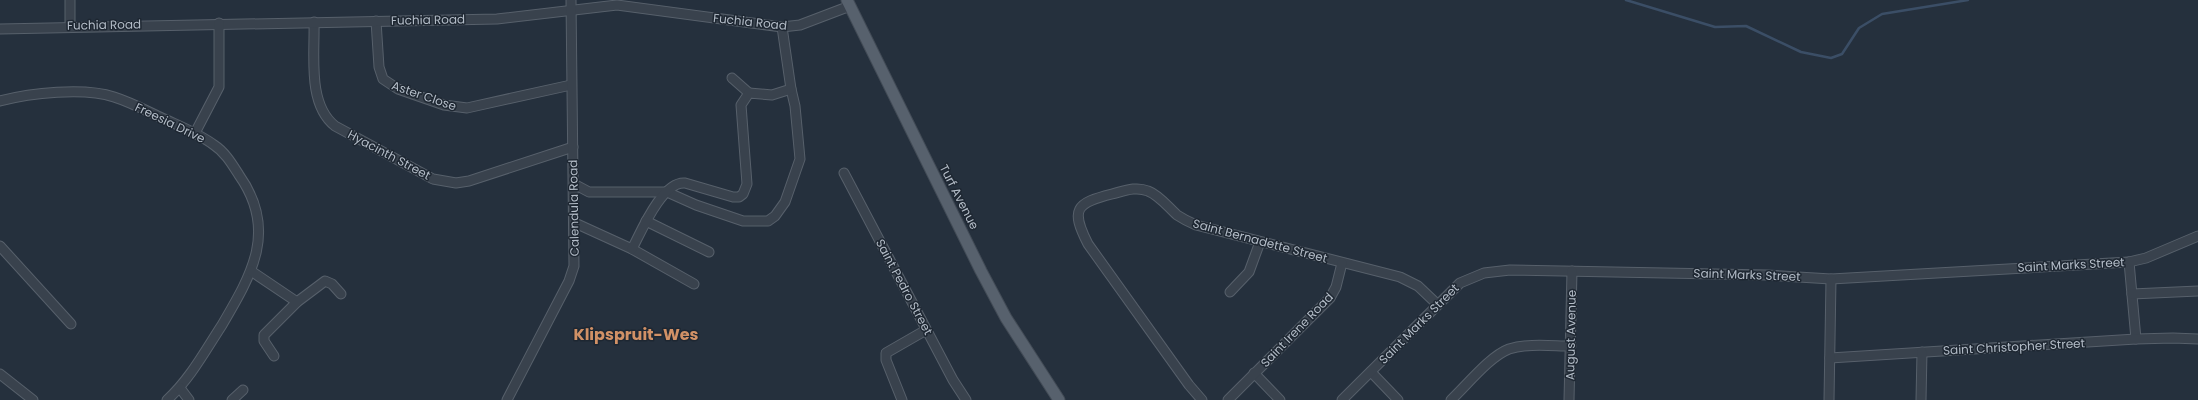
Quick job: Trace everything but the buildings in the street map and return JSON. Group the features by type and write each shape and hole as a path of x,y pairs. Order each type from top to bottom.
{"main road":[{"name":"Turf Avenue","path":"849,3 981,271 1006,318 1059,400"}],"street":[{"path":"70,0 70,26"},
{"name":"Calendula Road","path":"507,400 572,272 576,260 571,85 571,0"},
{"name":"Fuchia Road","path":"0,29 70,26 497,19 607,5 626,5 782,28 800,25 849,3"},
{"name":"Aster Close","path":"376,21 379,67 383,79 398,89 453,108 467,108 571,85"},
{"name":"Hyacinth Street","path":"314,22 315,87 318,103 324,116 335,126 433,179 449,183 469,181 573,147"},
{"path":"196,134 219,87 219,24"},
{"path":"574,184 589,192 667,192 696,205 743,221 768,221 775,216 785,202 800,159 795,106 782,28"},
{"path":"732,78 749,93 772,95 791,89"},
{"name":"Freesia Drive","path":"0,101 42,93 100,94 128,103 196,134 222,151 242,178 255,202 258,242 256,256 251,271 225,319 180,388 167,400"},
{"path":"632,249 646,221 659,200 677,184 683,183 733,197 741,196 747,184 741,105 749,93"},
{"name":"Saint Pedro Street","path":"844,173 926,330 966,400"},
{"name":"Saint Bernadette Street","path":"1202,400 1189,385 1088,244 1079,224 1080,208 1086,201 1132,189 1151,192 1179,216 1196,225 1342,262 1409,281 1437,304"},
{"path":"646,221 709,252"},
{"path":"575,223 632,249 694,284"},
{"name":"Saint Marks Street","path":"1342,400 1437,304 1460,283 1484,273 1510,270 1767,275 1830,278 2129,262 2146,258 2198,236"},
{"path":"1230,292 1249,272 1260,242"},
{"path":"0,246 71,324"},
{"name":"Saint Irene Road","path":"1254,373 1334,293 1342,262"},
{"path":"2129,262 2136,339"},
{"path":"251,271 297,302"},
{"name":"August Avenue","path":"1569,400 1572,271"},
{"path":"1829,400 1830,278"},
{"path":"274,356 264,341 264,336 297,302 325,281 332,284 341,294"},
{"path":"2132,294 2198,291"},
{"path":"902,400 886,360 886,353 926,330"},
{"name":"Saint Christopher Street","path":"1830,358 2136,339 2198,339"},
{"path":"1451,400 1495,358 1506,351 1518,347 1571,346"},
{"path":"1922,352 1922,400"},
{"path":"1371,372 1398,400"},
{"path":"1228,400 1254,373 1280,400"},
{"path":"0,374 34,400"},
{"path":"180,388 189,400"},
{"path":"232,400 243,390"}],"waterway":[{"path":"1626,0 1715,27 1746,26 1801,52 1831,58 1842,54 1859,28 1882,14 1968,0"}],"district":[{"name":"Klipspruit-Wes","path":"636,334"}]}
